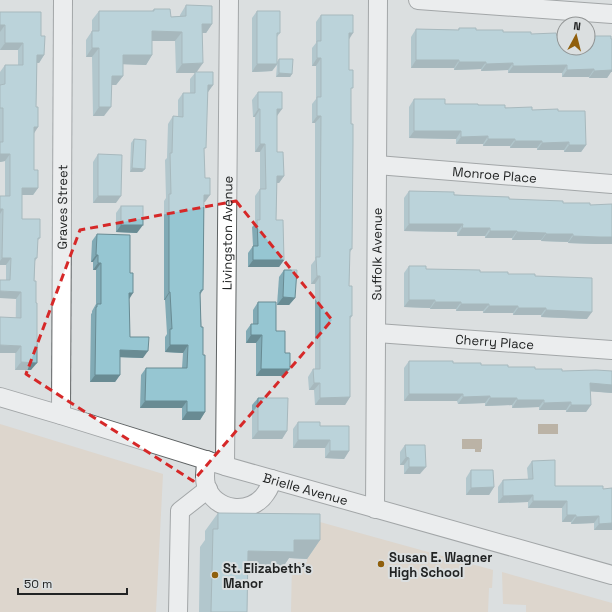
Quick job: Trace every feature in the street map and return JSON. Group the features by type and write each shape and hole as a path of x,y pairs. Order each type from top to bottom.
{"street":[{"name":"Graves Street","path":"61,414 63,0"},
{"name":"Livingston Avenue","path":"225,466 229,0"},
{"name":"Suffolk Avenue","path":"375,509 378,0"},
{"path":"418,0 612,14"},
{"name":"Monroe Place","path":"377,165 612,184"},
{"name":"Cherry Place","path":"377,333 612,350"},
{"name":"Brielle Avenue","path":"0,397 61,414 225,466 612,575"},
{"path":"207,460 204,477 210,495 225,506 234,509 244,508 261,500 267,493 272,479"},
{"path":"178,612 180,511 208,489"}],"highlighted area":[{"path":"236,201 332,320 193,481 26,374 80,230"}],"shaded area":[{"path":"0,424 163,474 156,612 0,612"},
{"path":"538,424 558,424 558,434 538,434"},
{"path":"462,439 482,439 481,452 475,452 475,449 462,449"},
{"name":"Susan E. Wagner High School","path":"291,514 493,570 492,588 489,588 488,612 291,612 292,562 307,562 308,532"},
{"path":"502,572 612,603 612,612 526,612 526,605 503,604"}],"building":[{"path":"186,5 212,6 212,24 202,24 203,63 182,64 182,32 152,31 152,55 123,55 123,76 112,76 111,107 99,107 99,48 92,48 92,31 99,31 99,11 154,11 154,9 170,9 171,17 186,16"},
{"path":"257,11 280,11 280,33 277,33 277,64 257,64"},
{"path":"0,12 41,12 41,36 45,36 44,55 37,55 36,107 38,107 38,127 34,127 34,170 38,170 38,188 22,188 22,219 40,219 40,238 38,238 37,258 35,258 34,281 36,281 37,303 37,363 21,362 21,346 0,345 0,317 21,318 21,292 0,291 0,280 10,280 11,258 2,258 3,209 0,209 0,196 10,196 10,154 0,154 0,142 3,142 3,108 0,108 0,85 5,84 5,65 23,65 23,43 5,43 5,25 0,25"},
{"path":"321,15 353,15 353,33 349,33 349,70 353,70 353,88 351,88 351,124 353,124 352,249 350,249 349,286 352,286 352,316 350,316 350,397 320,398 320,383 314,383 313,369 320,369 320,276 317,276 316,257 320,257 321,116 317,116 317,97 321,97 321,58 317,58 317,41 321,41"},
{"path":"459,28 476,28 476,30 503,30 503,32 531,32 531,34 556,33 556,56 596,56 596,36 611,36 612,70 567,70 567,65 513,66 513,63 486,64 486,62 459,62 459,60 416,60 416,29 459,30"},
{"path":"279,59 293,59 292,74 279,73"},
{"path":"195,72 213,72 213,85 208,85 206,148 204,148 205,178 210,178 210,195 204,195 203,290 200,292 201,327 203,327 203,355 205,355 205,412 187,412 187,401 145,401 146,368 187,368 188,345 170,345 170,329 172,329 169,292 169,194 171,194 170,153 172,153 173,116 183,117 183,93 195,93"},
{"path":"258,92 282,92 282,109 277,109 277,152 283,152 284,176 277,176 276,220 283,220 284,260 253,260 253,246 258,246 257,220 260,220 260,189 266,189 265,144 260,144 260,109 258,109"},
{"path":"414,99 445,99 445,104 505,105 505,108 532,107 532,110 558,109 558,111 585,111 586,145 569,145 569,142 542,143 542,141 515,141 515,139 488,139 488,136 461,137 461,131 414,131"},
{"path":"134,139 146,140 145,169 132,168"},
{"path":"98,154 122,155 121,196 98,196"},
{"path":"409,191 454,192 454,195 509,197 509,199 563,201 563,203 590,203 590,205 612,204 612,237 573,236 573,234 546,234 517,231 490,231 490,228 462,228 463,224 409,224"},
{"path":"121,206 143,206 143,225 121,225"},
{"path":"97,234 130,235 130,273 133,273 133,293 129,293 130,337 149,337 148,351 120,350 120,375 95,375 96,307 97,304 101,304 101,263 98,263 98,255 96,255"},
{"path":"409,266 426,266 426,269 480,270 480,272 535,274 535,276 592,278 592,312 546,310 546,308 518,308 518,306 489,306 489,304 461,304 461,302 435,302 435,300 409,300"},
{"path":"284,270 297,270 295,298 283,297"},
{"path":"258,302 276,302 276,331 285,331 285,353 290,353 290,369 261,369 262,335 251,335 251,324 258,324"},
{"path":"409,361 453,361 453,363 481,363 481,365 508,365 508,367 535,367 535,369 562,369 562,371 612,371 612,385 590,383 591,405 571,405 571,402 544,403 544,400 490,398 490,396 463,397 463,394 409,394"},
{"path":"258,398 288,398 287,431 258,431"},
{"path":"298,422 320,422 320,426 349,426 349,451 330,451 330,440 298,440"},
{"path":"405,445 425,445 426,467 409,467 409,458 406,457"},
{"path":"555,460 555,486 603,486 603,489 612,488 612,523 599,524 599,516 576,517 576,515 567,515 567,501 533,501 533,495 503,496 503,480 533,479 532,461"},
{"path":"471,470 493,470 494,487 471,488"},
{"path":"218,513 320,514 320,540 294,540 294,552 248,551 247,612 211,612 213,529 218,529"}],"place":[{"name":"Susan E. Wagner High School","path":"381,564"},
{"name":"St. Elizabeth's Manor","path":"215,575"}]}
